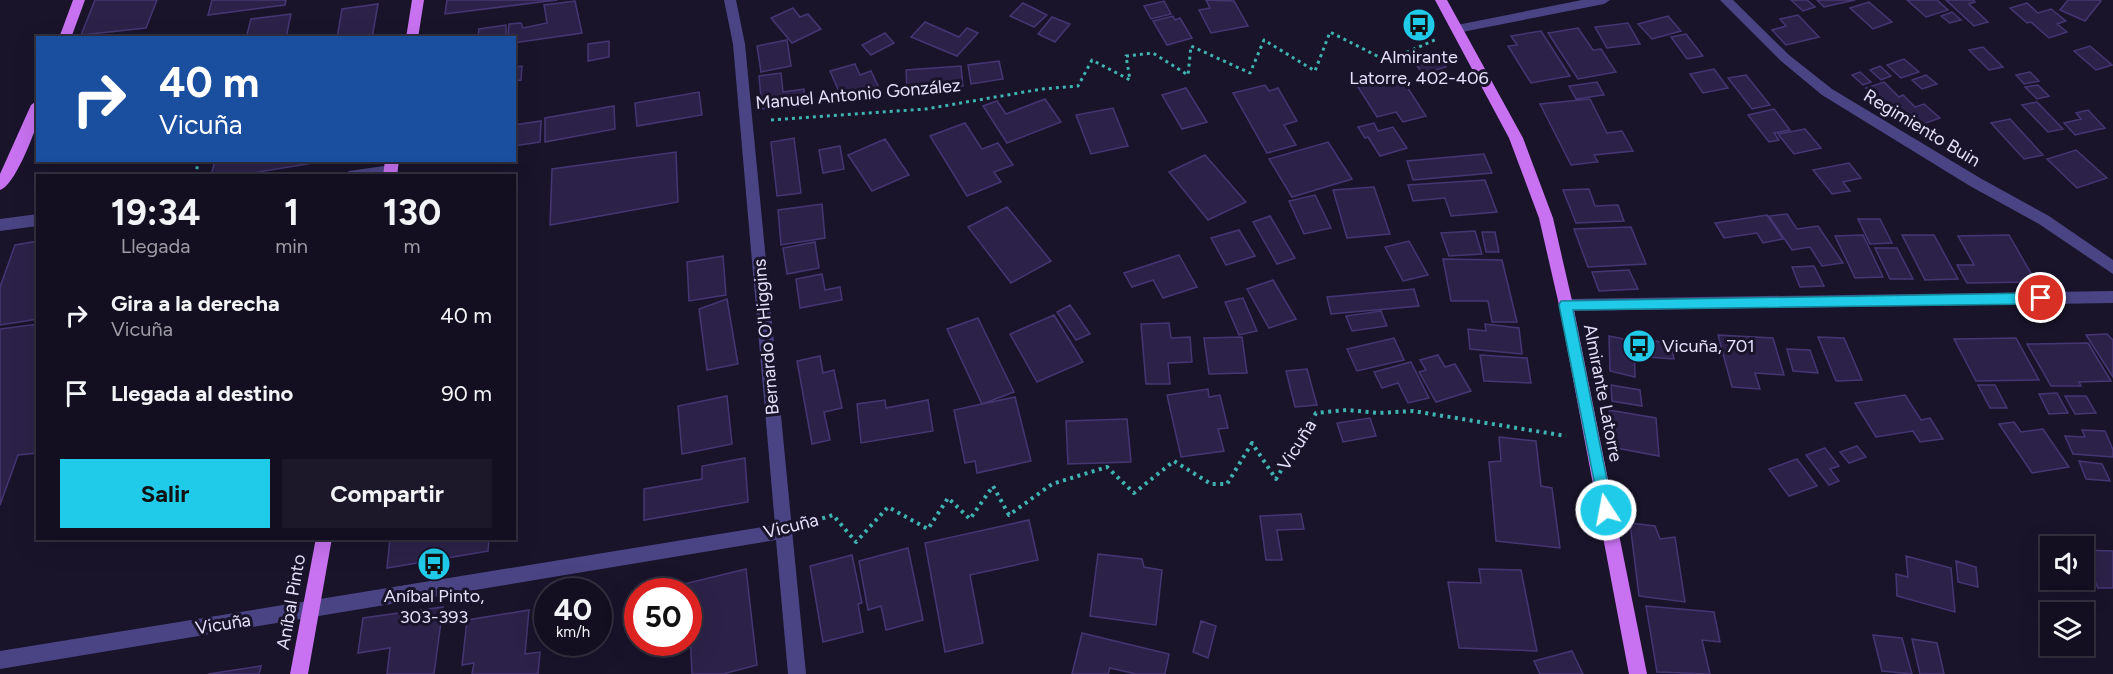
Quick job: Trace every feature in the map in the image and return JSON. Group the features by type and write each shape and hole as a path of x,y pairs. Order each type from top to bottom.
{"main road":[{"path":"66,36 79,0"},
{"path":"412,36 418,0"},
{"name":"Almirante Latorre","path":"1441,0 1497,100 1532,177 1546,218 1566,305 1638,674"},
{"path":"0,185 12,167 36,110"},
{"name":"Aníbal Pinto","path":"299,674 324,540"}],"street":[{"name":"Bernardo O'Higgins","path":"730,0 739,44 797,674"},
{"path":"1457,29 1604,0"},
{"name":"Regimiento Buin","path":"1726,0 1785,58 1827,92 1967,177 2044,220 2113,268"},
{"path":"361,174 391,169"},
{"path":"0,225 36,220"},
{"path":"1566,305 2113,297"},
{"name":"Vicuña","path":"0,660 784,531"}],"path":[{"name":"Manuel Antonio González","path":"746,122 926,109 1042,89 1078,86 1092,60 1130,80 1126,56 1153,53 1188,75 1191,46 1250,73 1264,40 1315,71 1330,32 1387,61 1457,29"},
{"name":"Vicuña","path":"784,531 833,515 856,542 888,507 928,529 948,498 970,519 993,486 1009,515 1052,484 1107,467 1134,493 1174,461 1211,484 1227,484 1252,443 1276,479 1316,413 1347,410 1378,413 1413,411 1592,440"}],"building":[{"path":"95,0 157,0 146,28 81,35"},
{"path":"212,0 286,0 285,5 208,15"},
{"path":"447,0 557,0 445,14"},
{"path":"1206,0 1234,1 1248,26 1211,33 1199,10 1210,8"},
{"path":"1791,0 1807,0 1815,7 1803,11"},
{"path":"1817,0 1855,0 1824,7"},
{"path":"1907,0 1937,0 1948,10 1926,17"},
{"path":"1946,0 1973,0 1975,2 1969,4 1988,22 1974,26"},
{"path":"2068,0 2101,1 2085,21 2060,10"},
{"path":"575,1 582,33 516,43 516,36 508,36 509,24 521,23 523,28 547,23 544,5"},
{"path":"1164,1 1171,14 1151,19 1144,6"},
{"path":"1869,2 1892,22 1873,29 1850,8"},
{"path":"1023,3 1047,15 1034,27 1010,16"},
{"path":"2027,3 2038,13 2051,9 2066,21 2057,24 2067,32 2049,38 2010,8"},
{"path":"378,4 372,36 337,36 342,9"},
{"path":"793,8 800,17 808,14 821,29 792,43 771,18"},
{"path":"1952,12 1961,20 1950,23 1941,16"},
{"path":"291,14 286,36 247,36 251,19"},
{"path":"1798,15 1819,37 1786,45 1772,30 1786,26 1780,19"},
{"path":"1173,16 1175,20 1180,18 1192,38 1167,45 1153,21"},
{"path":"1668,16 1681,31 1652,39 1638,24"},
{"path":"1052,17 1070,24 1055,42 1038,34"},
{"path":"925,22 959,37 967,28 978,33 957,56 911,37"},
{"path":"1628,23 1640,44 1607,48 1595,27"},
{"path":"506,25 506,36 478,36 479,29"},
{"path":"1578,28 1593,50 1601,49 1616,72 1578,79 1548,33"},
{"path":"1541,31 1570,76 1531,83 1508,46 1517,45 1511,36"},
{"path":"885,33 894,43 871,55 862,45"},
{"path":"1686,34 1703,56 1687,59 1671,37"},
{"path":"787,40 791,66 761,72 757,46"},
{"path":"609,41 609,57 588,61 588,44"},
{"path":"2090,46 2112,65 2096,70 2074,51"},
{"path":"1983,47 2003,67 1989,70 1969,50"},
{"path":"1437,57 1446,67 1423,74 1415,63"},
{"path":"1904,59 1919,72 1901,78 1887,65"},
{"path":"999,61 1003,79 971,84 968,65"},
{"path":"855,64 860,75 871,71 881,92 844,103 830,71"},
{"path":"522,66 521,80 516,81 516,67"},
{"path":"961,66 963,86 907,91 906,70"},
{"path":"1880,66 1891,76 1881,80 1870,70"},
{"path":"1714,69 1728,88 1703,93 1690,74"},
{"path":"1860,72 1871,82 1863,85 1852,75"},
{"path":"2030,72 2039,81 2024,84 2016,75"},
{"path":"781,73 783,92 804,89 805,103 762,109 759,76"},
{"path":"1398,73 1426,116 1403,122 1396,112 1377,117 1356,84"},
{"path":"1746,75 1770,105 1752,109 1728,78"},
{"path":"1926,75 1937,84 1922,89 1912,80"},
{"path":"1597,82 1604,95 1576,99 1569,86"},
{"path":"1884,82 1899,97 1903,95 1915,107 1924,104 1940,118 1915,127 1909,122 1903,124 1866,88"},
{"path":"1265,85 1269,91 1278,88 1297,121 1284,125 1296,145 1267,153 1233,93"},
{"path":"2038,85 2049,96 2037,99 2025,87"},
{"path":"1186,88 1207,122 1182,129 1162,95"},
{"path":"699,92 702,115 637,126 635,103"},
{"path":"1045,99 1061,122 1007,143 983,106 997,101 1006,114"},
{"path":"1590,99 1607,133 1622,131 1633,151 1594,155 1598,162 1571,165 1540,104"},
{"path":"2037,102 2063,129 2048,132 2022,105"},
{"path":"614,106 615,129 545,142 545,118"},
{"path":"1113,108 1128,146 1091,154 1076,115"},
{"path":"1774,109 1790,130 1774,133 1779,140 1769,142 1748,115"},
{"path":"2088,110 2105,128 2075,135 2064,123 2081,119 2076,113"},
{"path":"2010,119 2043,155 2024,159 1991,123"},
{"path":"541,121 540,142 516,146 516,125"},
{"path":"965,123 982,149 998,143 1013,165 994,172 1001,182 967,196 930,136"},
{"path":"1374,123 1378,131 1393,127 1407,148 1380,156 1368,137 1365,138 1358,127"},
{"path":"1805,129 1821,148 1794,154 1778,134"},
{"path":"794,138 801,193 777,196 771,142"},
{"path":"885,139 909,175 872,191 848,155"},
{"path":"1328,142 1352,179 1292,197 1269,159"},
{"path":"840,146 844,169 823,173 819,150"},
{"path":"2076,150 2107,178 2077,188 2047,159"},
{"path":"676,152 678,202 550,225 552,169"},
{"path":"1484,154 1492,173 1413,180 1407,161"},
{"path":"1205,155 1246,202 1208,220 1169,172"},
{"path":"214,162 319,162 246,174 212,174"},
{"path":"1849,163 1861,178 1843,182 1850,191 1832,194 1813,170"},
{"path":"1485,180 1497,212 1451,216 1445,198 1413,201 1408,185"},
{"path":"1374,187 1390,234 1347,238 1333,190"},
{"path":"1589,189 1595,206 1618,205 1624,221 1576,223 1563,190"},
{"path":"1315,195 1331,228 1304,234 1289,201"},
{"path":"822,204 825,238 781,245 778,210"},
{"path":"1007,207 1051,261 1011,283 968,227"},
{"path":"1787,214 1797,229 1818,226 1843,263 1822,266 1810,247 1792,250 1769,216"},
{"path":"1767,215 1783,239 1763,243 1757,233 1724,238 1715,223"},
{"path":"1270,216 1295,258 1277,264 1253,222"},
{"path":"1858,219 1880,219 1892,243 1870,244"},
{"path":"1631,227 1646,264 1588,267 1574,229"},
{"path":"1239,230 1255,256 1226,265 1211,238"},
{"path":"1475,231 1482,254 1449,256 1441,233"},
{"path":"1482,232 1495,232 1499,252 1486,252"},
{"path":"1863,235 1883,277 1855,278 1835,236"},
{"path":"1902,235 1934,235 1958,279 1925,280"},
{"path":"2009,235 2036,282 1967,283 1957,265 1974,265 1958,236"},
{"path":"36,241 36,319 0,325 0,287 15,245"},
{"path":"1409,241 1428,275 1403,281 1385,247"},
{"path":"815,242 819,268 787,274 783,248"},
{"path":"1875,248 1897,248 1913,279 1890,279"},
{"path":"1179,255 1197,287 1163,298 1153,280 1132,287 1124,273"},
{"path":"723,256 726,295 689,301 687,262"},
{"path":"1443,259 1502,260 1517,322 1492,322 1488,301 1451,301"},
{"path":"1814,266 1824,286 1800,287 1792,267"},
{"path":"1629,270 1638,289 1599,291 1592,272"},
{"path":"822,274 825,290 840,287 842,300 800,308 796,279"},
{"path":"1273,280 1296,319 1269,328 1247,289"},
{"path":"1414,289 1419,306 1331,314 1327,297"},
{"path":"1243,298 1257,331 1239,335 1225,302"},
{"path":"727,299 738,364 707,370 699,309"},
{"path":"1070,305 1090,334 1076,340 1057,312"},
{"path":"1381,311 1387,326 1352,331 1346,316"},
{"path":"1054,315 1083,362 1037,382 1010,334"},
{"path":"978,318 1014,392 982,404 947,329"},
{"path":"1169,323 1171,338 1190,337 1192,362 1168,363 1170,384 1146,384 1141,324"},
{"path":"36,324 36,453 18,455 0,505 0,329"},
{"path":"1485,324 1519,328 1522,354 1470,349 1468,329 1486,331"},
{"path":"2107,334 2113,340 2113,377 2086,335"},
{"path":"1718,335 1773,338 1784,375 1755,373 1760,389 1732,387"},
{"path":"1609,336 1634,341 1635,377 1610,371"},
{"path":"1242,337 1247,373 1209,374 1204,338"},
{"path":"1818,337 1844,338 1862,380 1836,381"},
{"path":"1394,338 1404,360 1357,371 1347,349"},
{"path":"2016,338 2039,380 1976,381 1954,339"},
{"path":"1645,340 1671,343 1674,359 1648,357"},
{"path":"2088,343 2111,381 2079,382 2081,386 2051,386 2027,344"},
{"path":"1787,349 1810,350 1818,373 1793,371"},
{"path":"1438,355 1445,367 1455,364 1471,391 1436,402 1419,372 1426,370 1420,360"},
{"path":"1480,355 1527,358 1531,383 1484,381"},
{"path":"820,356 823,373 834,370 842,408 824,412 830,440 812,444 797,361"},
{"path":"1411,362 1429,398 1408,403 1398,383 1382,388 1374,372"},
{"path":"1307,369 1317,405 1295,407 1286,371"},
{"path":"1611,385 1640,390 1642,406 1612,401"},
{"path":"1978,385 1995,385 2007,408 1990,408"},
{"path":"1208,389 1209,397 1220,395 1228,428 1218,429 1224,451 1181,457 1167,395"},
{"path":"2057,393 2068,413 2049,414 2039,394"},
{"path":"1905,395 1921,420 1930,418 1943,439 1920,442 1913,431 1876,437 1855,403"},
{"path":"727,396 732,444 682,454 678,406"},
{"path":"2065,396 2086,396 2096,413 2075,414"},
{"path":"1015,397 1031,461 977,473 975,461 965,463 954,410"},
{"path":"885,400 886,408 928,400 933,431 861,443 857,404"},
{"path":"1609,410 1656,418 1659,456 1611,447"},
{"path":"1370,418 1376,436 1343,442 1337,423"},
{"path":"1127,419 1131,462 1068,464 1066,421"},
{"path":"2014,422 2021,432 2043,429 2069,467 2032,473 1999,424"},
{"path":"2082,430 2105,431 2113,450 2113,457 2073,454 2065,436 2085,437"},
{"path":"1499,437 1536,441 1541,486 1552,488 1560,548 1496,541 1489,462 1501,461"},
{"path":"1857,446 1866,457 1849,463 1840,452"},
{"path":"1825,448 1839,466 1830,469 1839,481 1829,485 1806,455"},
{"path":"745,458 748,502 644,520 644,489 702,479 702,466"},
{"path":"1797,459 1817,486 1789,496 1769,469"},
{"path":"2079,461 2102,464 2110,481 2086,479"},
{"path":"1301,514 1304,529 1277,530 1282,560 1266,560 1260,516"},
{"path":"1029,520 1038,560 970,575 983,643 945,652 925,543"},
{"path":"1630,523 1655,526 1660,539 1675,537 1685,602 1639,596"},
{"path":"390,540 489,540 488,551 387,568"},
{"path":"908,548 923,620 886,630 881,606 868,610 859,561"},
{"path":"2094,550 2113,551 2113,588 2098,588 2094,579"},
{"path":"1098,554 1142,559 1144,567 1162,570 1156,625 1090,616"},
{"path":"852,555 862,603 858,604 863,632 823,642 810,566"},
{"path":"1906,556 1951,568 1955,612 1897,596 1896,574 1908,577"},
{"path":"1956,561 1976,567 1978,587 1958,582"},
{"path":"746,569 757,665 723,674 692,674 691,656 702,656 702,580"},
{"path":"1479,569 1521,570 1537,651 1459,648 1448,582 1481,583"},
{"path":"1646,606 1714,612 1720,642 1702,640 1710,674 1657,672"},
{"path":"443,607 434,674 387,674 390,648 358,653 363,618"},
{"path":"529,610 525,654 534,653 534,656 540,656 538,674 472,674 474,663 462,665 467,620"},
{"path":"1201,621 1216,626 1208,658 1193,652"},
{"path":"1082,633 1169,654 1165,674 1136,674 1110,668 1108,674 1072,674"},
{"path":"1873,635 1902,638 1912,674 1882,671"},
{"path":"1912,639 1937,643 1944,674 1920,674"},
{"path":"1572,651 1583,674 1540,674 1534,661"},
{"path":"261,666 259,674 208,674"}],"place":[{"name":"Almirante Latorre, 402-406","path":"1419,25"},
{"name":"Vicuña, 701","path":"1639,346"},
{"name":"Aníbal Pinto, 303-393","path":"434,564"}],"route":[{"path":"1606,510 1566,305 2041,298"}]}
